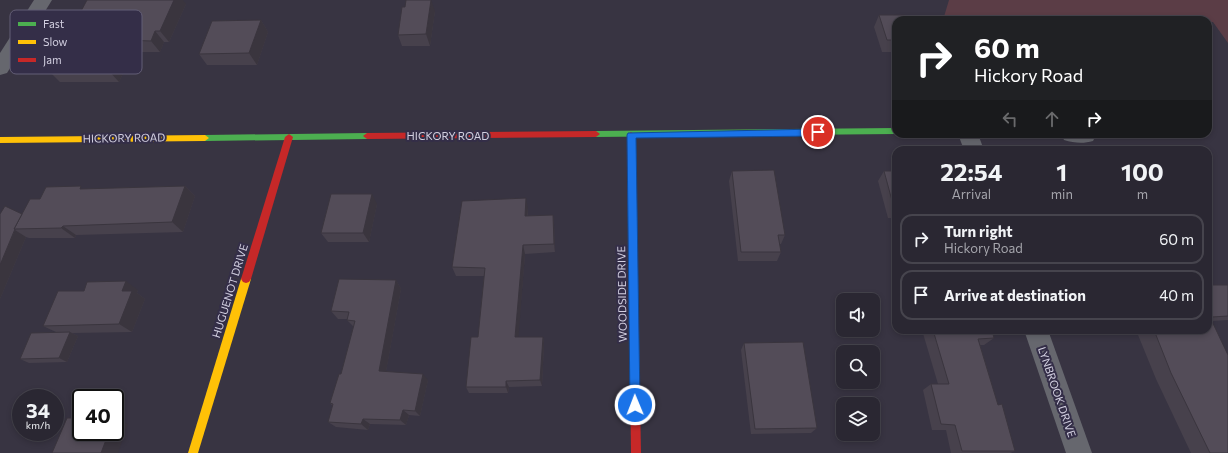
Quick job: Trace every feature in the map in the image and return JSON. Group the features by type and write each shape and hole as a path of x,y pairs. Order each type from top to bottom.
{"street":[{"path":"37,10 43,0"},
{"path":"0,68 10,52"},
{"name":"HICKORY ROAD","path":"0,140 289,136 631,135 892,131"},
{"name":"WOODSIDE DRIVE","path":"631,135 636,453"},
{"name":"HUGUENOT DRIVE","path":"193,453 289,136"},
{"name":"LYNBROOK DRIVE","path":"1037,334 1078,453"}],"shaded area":[{"path":"949,0 1228,0 1228,43 1212,22 1212,16 944,16"}],"building":[{"path":"87,0 174,0 160,31 155,31 151,41 142,41 142,10 82,10"},
{"path":"406,0 431,0 426,34 398,35 402,7 405,7"},
{"path":"879,15 905,15 892,16 892,40 887,40"},
{"path":"261,20 249,53 199,54 212,21"},
{"path":"774,170 785,235 778,235 781,252 741,252 732,171"},
{"path":"884,171 892,171 892,201"},
{"path":"81,186 80,189 185,186 172,222 14,229 30,199 40,199 46,187"},
{"path":"331,194 372,194 363,233 321,233"},
{"path":"526,198 525,216 553,215 554,244 523,245 515,337 543,337 540,380 506,381 506,387 466,387 471,337 478,337 485,268 452,267 462,201"},
{"path":"5,206 22,214 14,229 0,265 0,214"},
{"path":"339,279 396,280 379,371 423,374 415,411 403,410 400,420 363,419 361,424 328,422 333,404 330,403 339,374 341,374 355,321 347,320 349,312 331,311"},
{"path":"126,281 122,291 132,291 119,324 43,326 58,291 84,291 87,282"},
{"path":"1212,285 1228,285 1228,316 1212,317"},
{"path":"1212,321 1228,355 1228,453 1210,453 1171,373 1156,334 1212,334"},
{"path":"70,332 59,358 20,359 31,333"},
{"path":"934,334 993,334 994,338 978,339 998,405 1002,404 1015,451 962,451 955,425 941,424 931,384 949,384"},
{"path":"803,342 817,428 755,429 744,343"},
{"path":"67,418 72,418 72,441 106,441 101,453 52,453 57,441 64,441 64,425"}],"traffic: fast":[{"path":"596,134 892,131"},
{"path":"205,138 367,136"}],"traffic: slow":[{"path":"0,140 205,138"},
{"path":"193,453 246,279"}],"traffic: jam":[{"path":"367,136 596,134"},
{"path":"631,135 636,453"},
{"path":"246,279 289,137"}],"route":[{"path":"635,405 631,135 818,132"}]}
